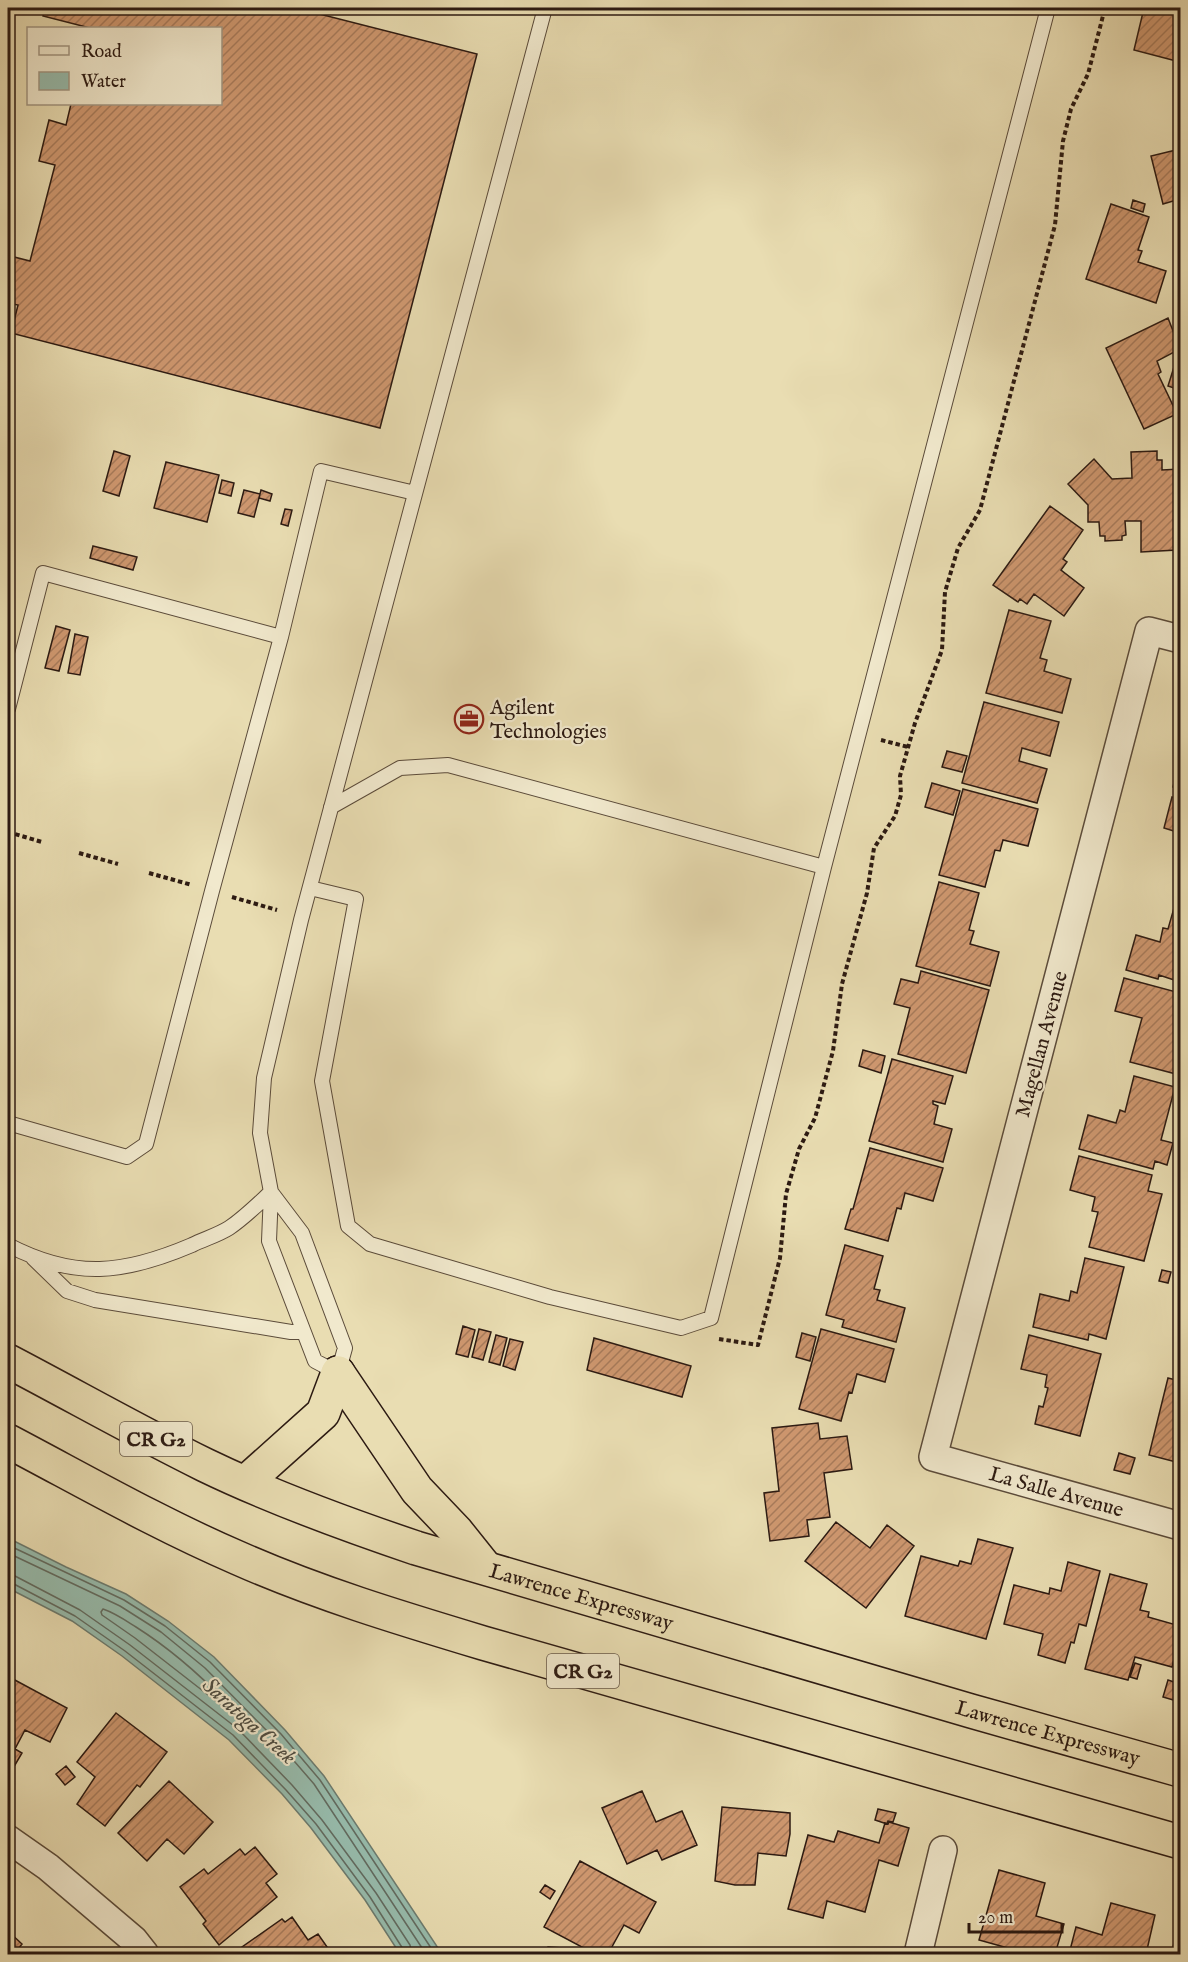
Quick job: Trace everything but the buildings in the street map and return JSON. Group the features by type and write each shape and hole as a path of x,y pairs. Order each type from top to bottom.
{"highway":[{"name":"Lawrence Expressway","path":"8,1361 206,1465 309,1510 374,1534 971,1711 1180,1770"},
{"path":"246,1482 323,1413 338,1373"},
{"path":"338,1373 417,1490 457,1532 485,1567"},
{"name":"CR G2","path":"8,1441 170,1527 239,1559 377,1610 494,1646 1180,1842"}],"street":[{"name":"Magellan Avenue","path":"933,1457 1149,631 1180,639"},
{"name":"La Salle Avenue","path":"933,1457 1180,1526"},
{"path":"8,1839 48,1867 134,1940 145,1954"},
{"path":"918,1954 942,1850"}],"lane":[{"path":"271,1192 302,1233 345,1348 338,1373 315,1361 269,1240 271,1192 260,1133 264,1078 331,807 545,8"},
{"path":"310,888 356,899 322,1081 348,1226 370,1244 550,1297 681,1328 711,1318 824,867 1048,8"},
{"path":"8,1123 127,1157 146,1144 281,637 321,471 415,493"},
{"path":"8,709 44,573 281,637"},
{"path":"331,807 400,768 448,765 824,867"},
{"path":"8,1245 33,1258 80,1268 107,1270 156,1260 229,1228 271,1192"},
{"path":"33,1258 67,1291 95,1300 291,1332 303,1332"}],"path":[{"path":"717,1339 758,1345 780,1258 786,1194 799,1149 815,1118 833,1051 842,984 867,893 874,848 895,816 902,795 900,776 908,747 942,650 945,592 958,548 980,510 1055,225 1063,141 1071,109 1088,74 1106,8"},
{"path":"881,740 908,747"},
{"path":"8,832 42,842"},
{"path":"79,853 118,864"},
{"path":"149,873 193,885"},
{"path":"227,896 277,910"}],"water":[{"name":"Saratoga Creek","path":"8,1538 126,1594 168,1621 214,1657 285,1730 324,1776 442,1954 400,1954 365,1900 311,1828 282,1794 229,1740 122,1656 72,1621 8,1588"}],"place":[{"name":"Agilent Technologies","path":"469,719"}]}
